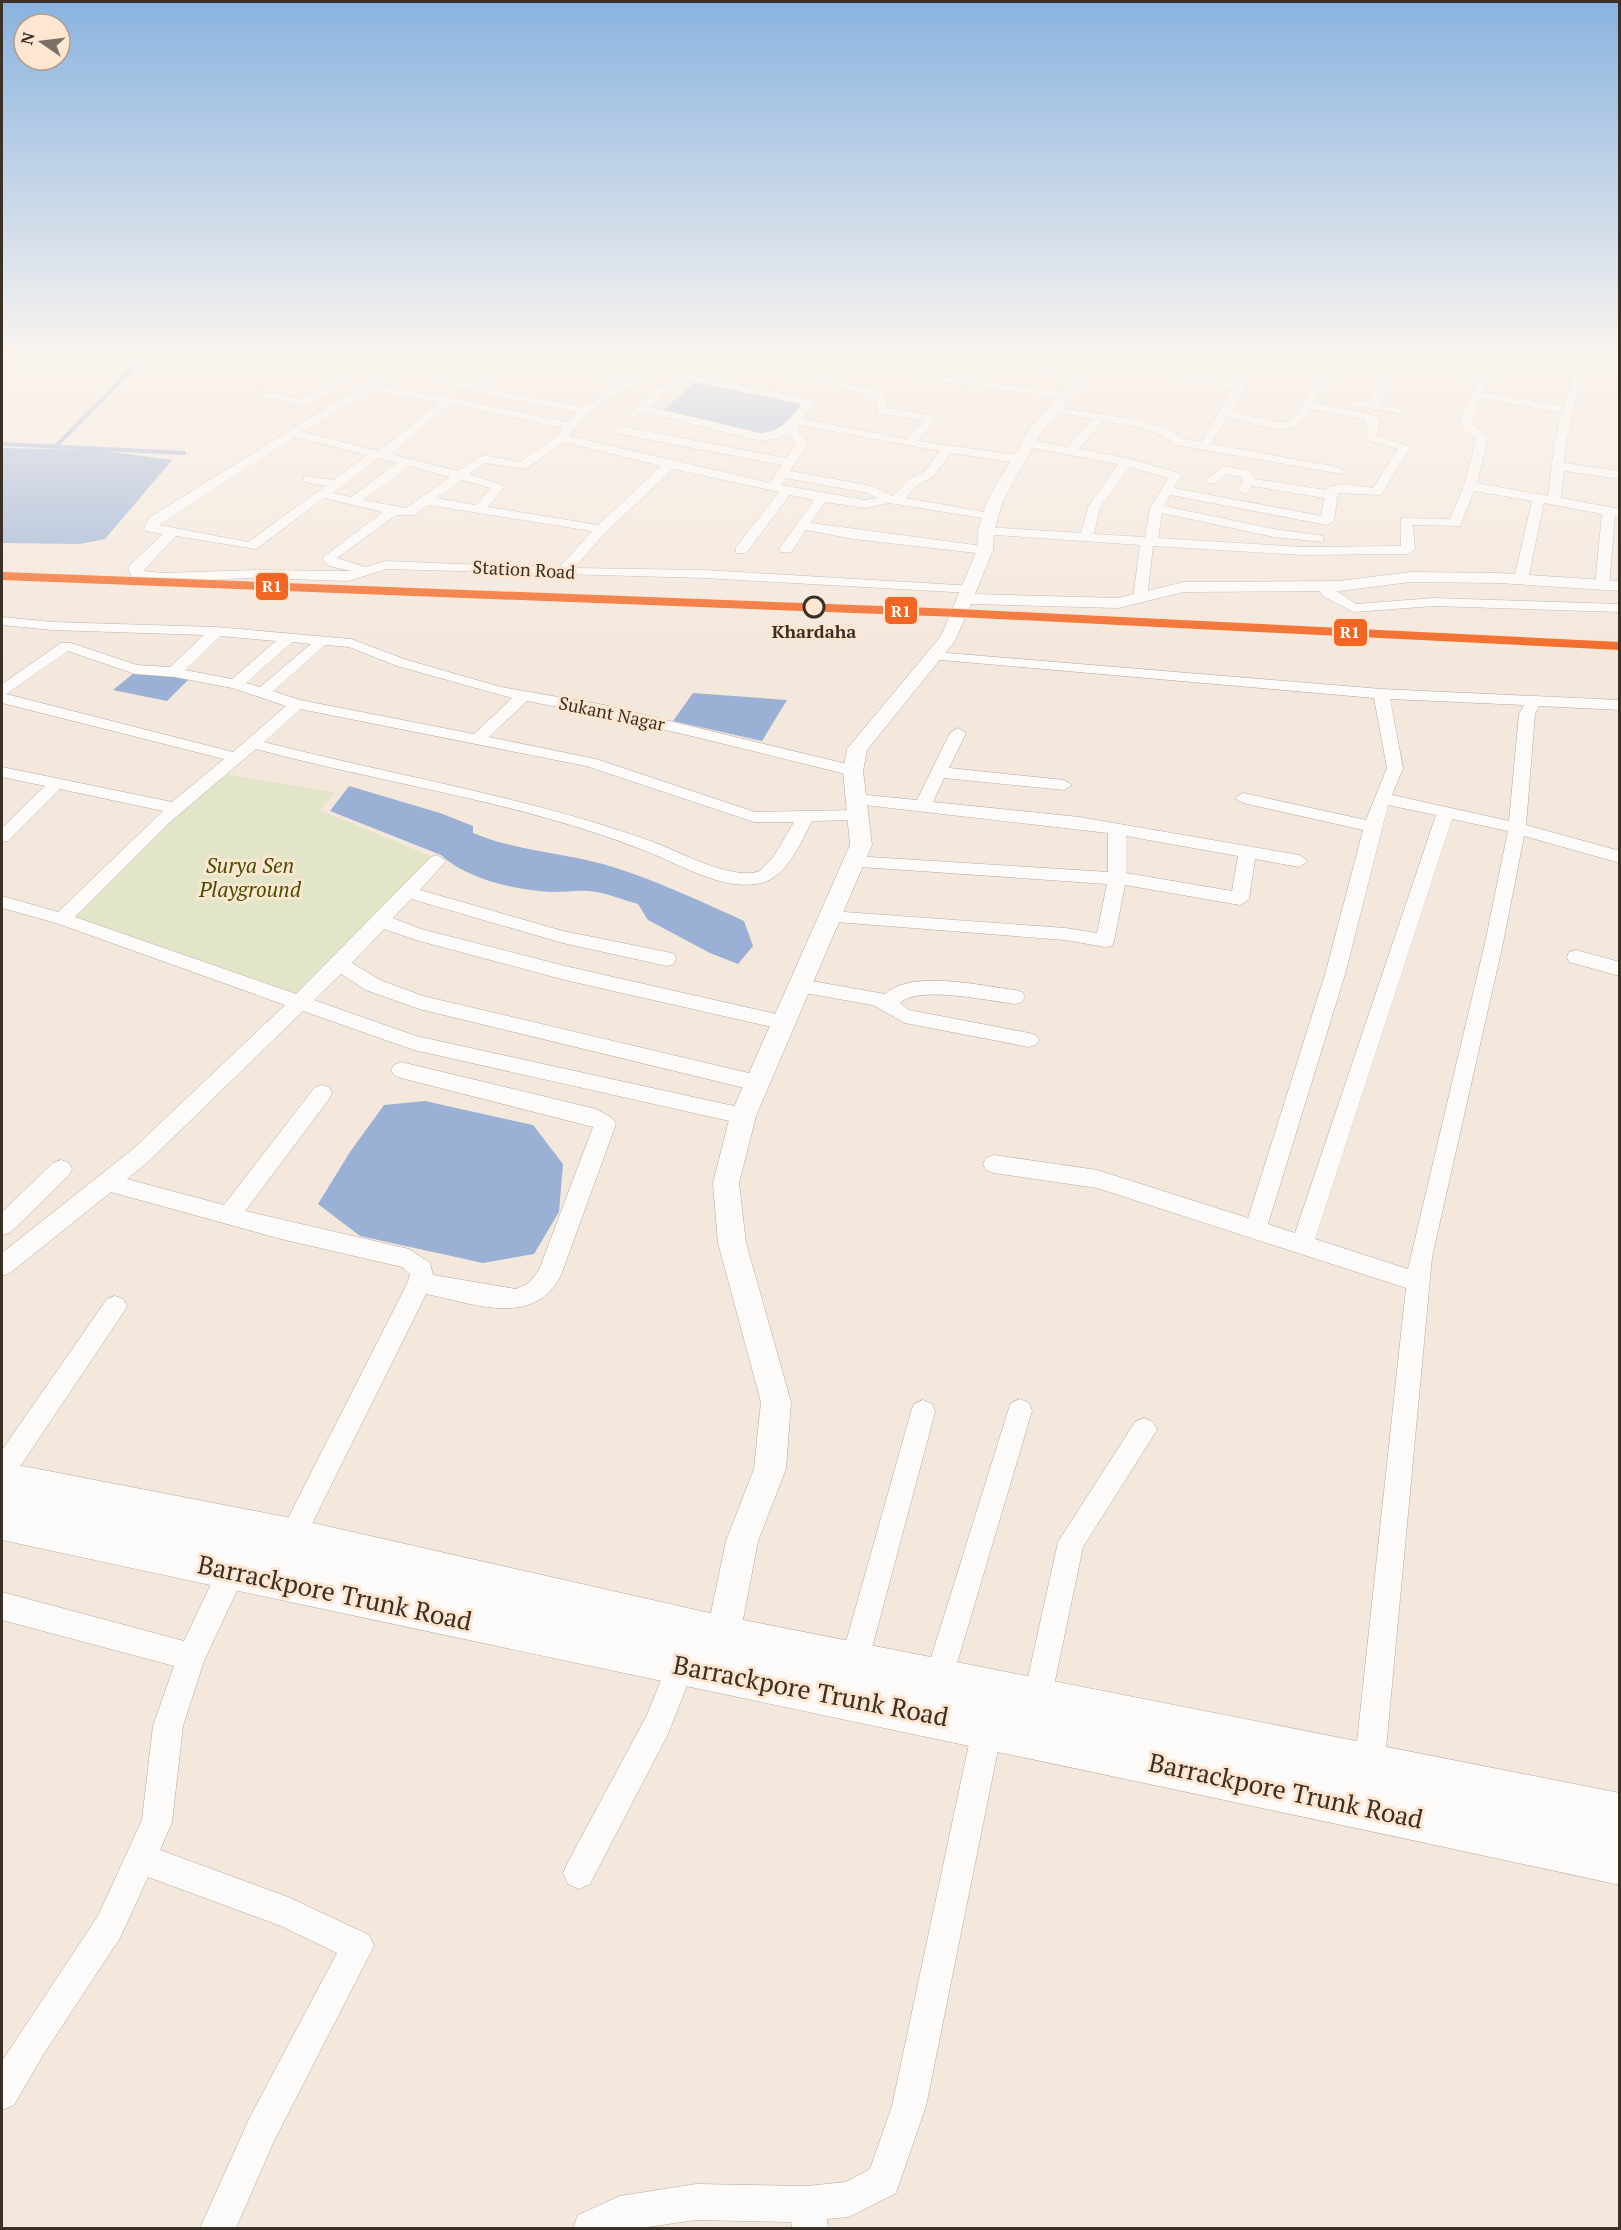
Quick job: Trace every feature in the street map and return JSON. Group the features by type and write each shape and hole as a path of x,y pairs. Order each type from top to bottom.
{"main road":[{"name":"Barrackpore Trunk Road","path":"2,1482 291,1539 706,1658 988,1725 1368,1786 1620,1818"},
{"name":"Barrackpore Trunk Road","path":"2,1520 232,1571 706,1658 854,1663 1037,1700 1368,1786 1620,1862"}],"street":[{"path":"252,459 155,520 151,528 251,546 371,459"},
{"path":"396,459 499,486 479,509"},
{"path":"321,494 393,511 409,512 483,459"},
{"path":"483,459 522,466 532,459"},
{"path":"647,459 822,498 865,504 893,499 912,483 929,474 940,459"},
{"path":"744,459 872,489 893,499 987,532"},
{"path":"773,487 793,459"},
{"path":"579,1873 658,1724 706,1658 742,1541 770,1469 776,1402 732,1243 726,1183 743,1116 861,844 853,771 856,749 935,656 948,637 967,594 987,532 1020,459"},
{"path":"1110,459 1174,476 1156,508 1140,599"},
{"path":"1311,459 1338,471"},
{"path":"1335,547 1328,521 1332,490 1345,488 1377,492 1397,459"},
{"path":"803,526 827,531 987,532 1149,542 1408,550 1406,521 1455,523 1470,486 1477,459"},
{"path":"1554,501 1559,459"},
{"path":"354,502 406,462"},
{"path":"1086,538 1094,507 1126,462"},
{"path":"563,572 601,530 671,464"},
{"path":"1558,466 1620,475"},
{"path":"1212,480 1224,470 1249,476 1236,504"},
{"path":"308,478 334,484"},
{"path":"1248,482 1331,495"},
{"path":"967,594 1118,603 1184,587 1323,586 1411,577 1521,579 1611,586 1614,512 1470,486"},
{"path":"741,550 787,490"},
{"path":"1167,491 1328,521"},
{"path":"786,549 822,498"},
{"path":"1521,579 1539,498"},
{"path":"423,500 601,530"},
{"path":"827,531 865,504"},
{"path":"1156,508 1335,547"},
{"path":"368,570 334,563 329,558 393,511"},
{"name":"Station Road","path":"173,532 135,568 137,574 163,577 255,574 348,577 386,565 563,572 704,574 967,594"},
{"path":"1323,586 1329,594 1354,608 1434,602 1620,608"},
{"name":"Sukant Nagar","path":"2,621 52,626 216,631 351,643 372,652 477,685 604,710 731,739 853,771"},
{"path":"174,672 216,631"},
{"path":"235,684 287,639"},
{"path":"263,692 317,646 319,641"},
{"path":"2,691 66,646 135,669 174,672 235,684 297,704 590,762 754,817 807,814 856,807 922,806 1117,828 1299,861"},
{"path":"935,656 1381,694 1620,705"},
{"path":"1255,1230 1336,971 1372,827 1395,768 1381,694"},
{"path":"476,741 524,695"},
{"path":"2,698 235,757"},
{"path":"1368,1786 1421,1257 1494,943 1517,828 1527,714 1534,700"},
{"path":"62,919 176,807 235,757 255,744 297,704"},
{"path":"922,806 958,733"},
{"path":"255,744 523,807 620,835 711,870 747,878 761,878 770,872 782,857 807,814"},
{"path":"2,772 176,807"},
{"path":"939,772 1064,785"},
{"path":"2,837 56,784"},
{"path":"1243,798 1372,827"},
{"path":"1382,798 1517,828 1620,857"},
{"path":"1302,1245 1445,813"},
{"path":"830,917 1042,932 1106,941 1117,879 1117,828"},
{"path":"854,862 1117,879 1214,892 1240,899 1247,851"},
{"path":"2,1266 141,1155 340,964 437,861"},
{"path":"408,892 563,937 667,958"},
{"path":"2,902 62,919 414,1042 743,1116"},
{"path":"382,921 416,934 565,973 785,1023"},
{"path":"1575,957 1620,969"},
{"path":"340,964 373,985 419,1002 757,1083"},
{"path":"800,986 875,998 888,1003 896,1012 905,1016 1029,1040"},
{"path":"888,1003 899,992 927,987 1016,997"},
{"path":"401,1070 596,1118 605,1124 549,1275 539,1290 524,1299 509,1299 420,1283"},
{"path":"230,1214 322,1093"},
{"path":"994,1164 1097,1179 1418,1282"},
{"path":"2,1226 61,1169"},
{"path":"107,1182 230,1214 281,1230 409,1259 422,1270 420,1283 291,1539"},
{"path":"2,1471 115,1306"},
{"path":"938,1680 1020,1411"},
{"path":"854,1663 923,1412"},
{"path":"1037,1700 1071,1542 1144,1430"},
{"path":"2,2093 31,2043 109,1927 157,1822 168,1726 191,1657 232,1571"},
{"path":"2,1606 191,1657"},
{"path":"591,2229 620,2214 696,2202 808,2216 884,2181 909,2106 988,1725"},
{"path":"140,1858 288,1913 358,1946 262,2129 218,2229"}],"green space":[{"name":"Surya Sen Playground","path":"223,774 335,792 320,810 435,858 301,995 73,917 176,813"}],"water":[{"path":"2,459 172,460 105,539 80,544 2,543"},
{"path":"151,672 189,679 167,701 113,690 134,673"},
{"path":"693,693 787,700 762,741 673,721"},
{"path":"349,786 440,813 473,826 473,833 490,839 598,863 649,880 744,921 753,946 738,964 710,953 648,920 638,904 608,894 538,891 508,886 478,877 452,864 441,855 330,811"},
{"path":"425,1101 533,1125 563,1164 559,1212 534,1254 483,1263 360,1236 318,1204 350,1152 384,1105"}],"railway":[{"path":"2,576 959,613 1620,646"}],"transit line":[{"name":"R1","path":"2,576 959,613 1620,646"}],"place":[{"name":"Khardaha","path":"814,607"}]}
